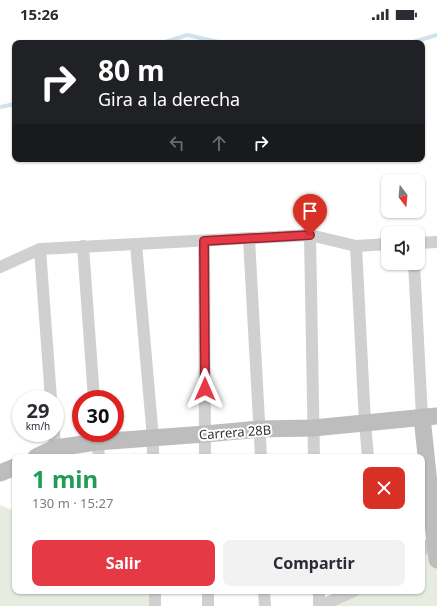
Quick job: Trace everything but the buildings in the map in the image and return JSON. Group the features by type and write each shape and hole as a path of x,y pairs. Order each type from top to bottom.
{"street":[{"path":"310,235 314,454"},
{"path":"0,267 40,249 83,246 310,235 356,246 381,244"},
{"path":"249,239 260,429 260,454"},
{"path":"204,241 205,454"},
{"path":"425,243 437,242"},
{"path":"136,244 153,438 153,454"},
{"path":"83,246 93,390"},
{"path":"356,246 368,454"},
{"path":"40,249 50,390"},
{"path":"415,270 429,417 429,545 437,560"},
{"name":"Carrera 28B","path":"64,442 98,444 260,429 313,428 429,417"},
{"name":"Carrera 28B","path":"39,454 53,442"},
{"path":"155,594 155,606"},
{"path":"208,594 208,606"},
{"path":"264,594 265,606"},
{"path":"319,594 319,606 347,594"}],"shaded area":[{"path":"0,505 12,510 12,594 155,594 155,606 0,606"},
{"path":"435,540 437,560 437,606 320,606 347,594 425,594 425,548"}],"waterway":[{"path":"171,40 187,35 210,40"},
{"path":"420,40 437,35"},
{"path":"0,107 12,105"}],"route":[{"path":"205,389 204,241 310,235"}]}
